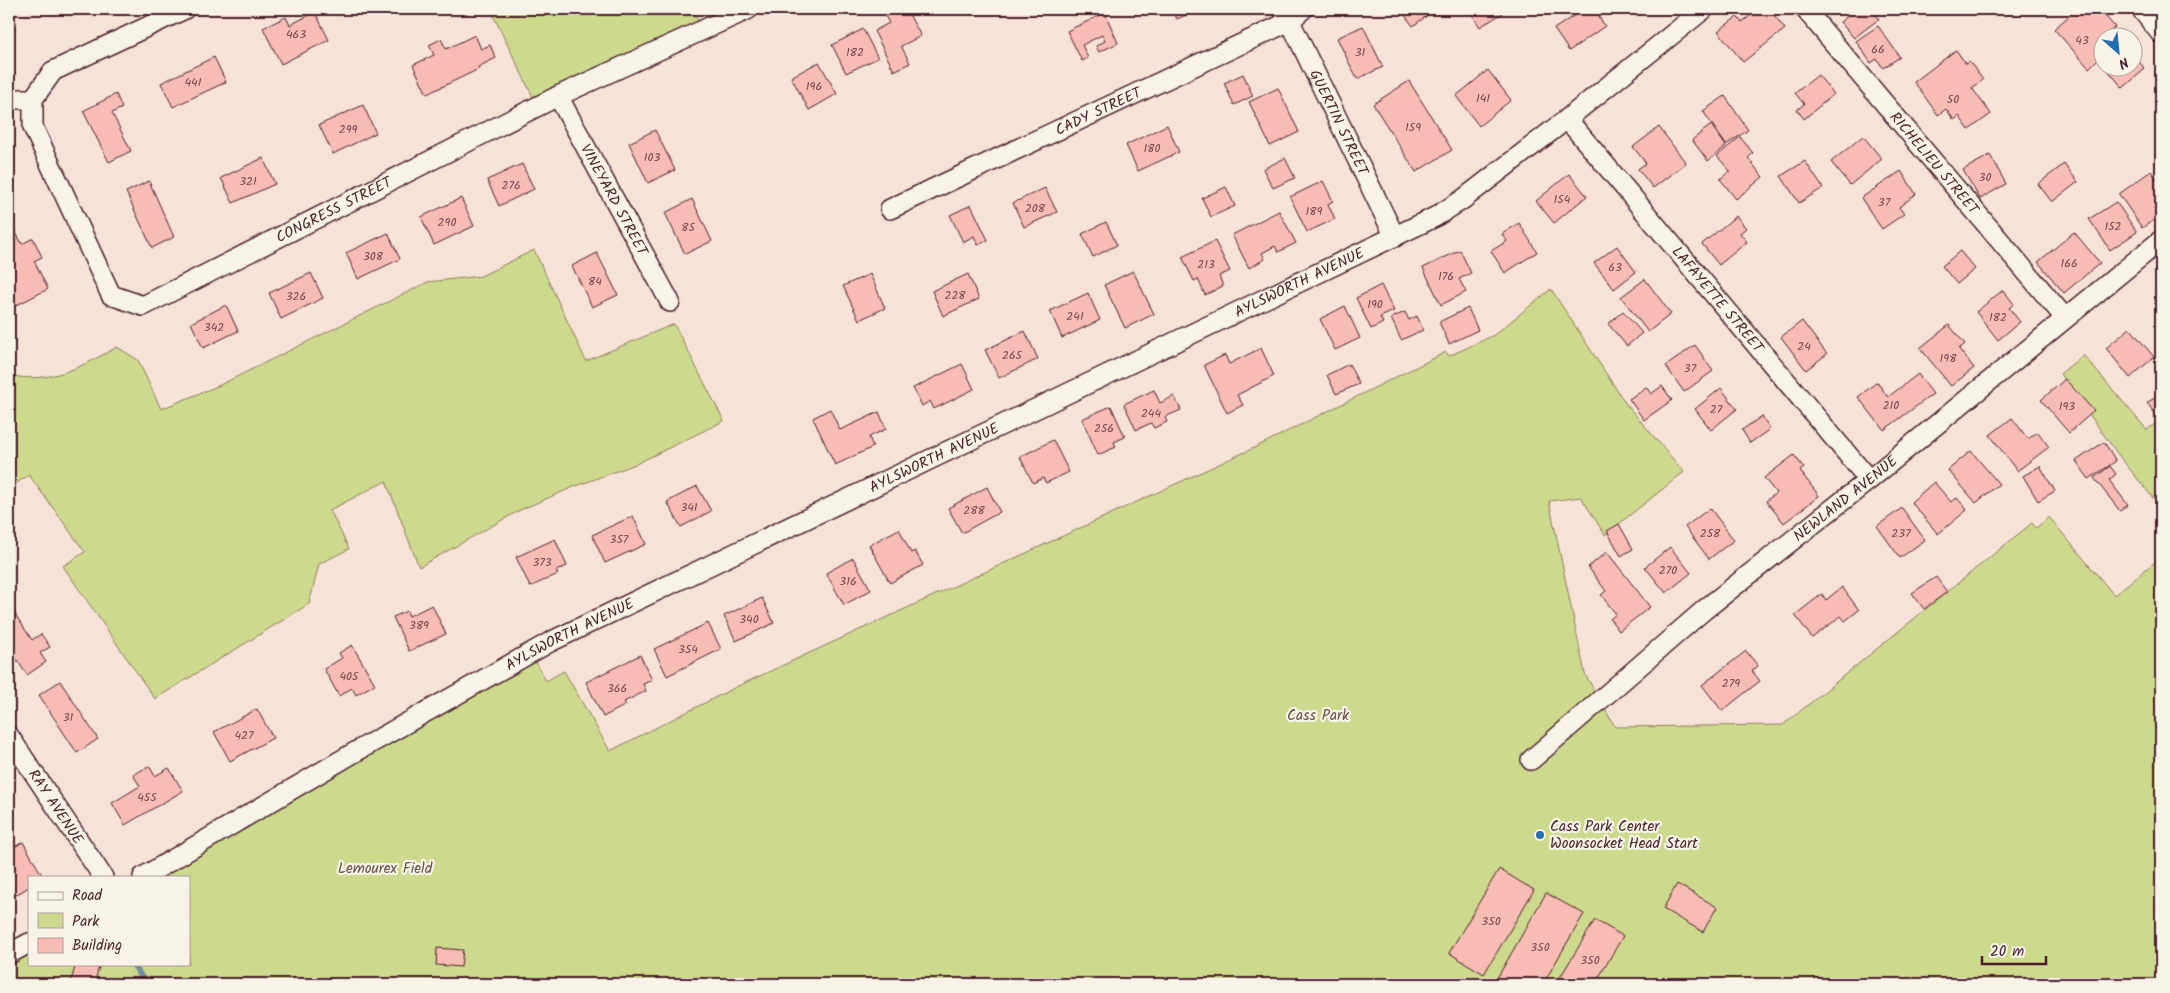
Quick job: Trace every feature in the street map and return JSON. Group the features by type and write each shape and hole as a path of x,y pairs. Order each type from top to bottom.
{"street":[{"path":"9,100 34,99 53,71 185,9"},
{"name":"CONGRESS STREET","path":"34,99 33,127 111,295 143,306 558,96 749,9"},
{"name":"AYLSWORTH AVENUE","path":"145,876 358,750 550,642 1395,237 1449,209 1567,119 1704,9"},
{"name":"RICHELIEU STREET","path":"1805,9 2065,318"},
{"path":"2142,9 2161,34"},
{"name":"CADY STREET","path":"890,209 1292,13"},
{"name":"GUERTIN STREET","path":"1292,13 1395,237"},
{"name":"VINEYARD STREET","path":"558,96 670,302"},
{"name":"LAFAYETTE STREET","path":"1567,119 1869,480"},
{"name":"NEWLAND AVENUE","path":"1531,760 1704,610 1869,480 2161,240"},
{"name":"RAY AVENUE","path":"9,736 102,876"},
{"path":"9,954 28,944"}],"green space":[{"path":"490,9 692,9 701,25 536,103"},
{"path":"534,250 586,361 674,324 724,421 636,464 576,486 520,510 419,567 386,481 330,510 349,549 319,564 309,604 155,699 63,566 85,552 29,475 9,488 9,375 38,378 52,376 78,367 117,347 138,360 161,409 220,385 428,282 481,276"},
{"name":"Cass Park","path":"1551,289 1626,404 1684,472 1605,535 1581,497 1549,501 1585,674 1615,727 1783,725 2032,523 2036,528 2049,517 2114,595 2161,557 2161,984 9,984 9,952 28,942 28,966 190,966 190,876 140,876 532,655 546,681 564,671 610,751 738,686 1258,446 1446,352 1449,356 1494,335"},
{"path":"2083,355 2147,430 2161,419 2161,508 2120,457 2060,374"}],"building":[{"path":"881,9 906,9 921,36 901,46 910,63 894,71 874,31 889,23"},
{"path":"1172,9 1199,9 1177,19"},
{"path":"1400,9 1436,9 1413,26"},
{"path":"1470,9 1500,9 1503,13 1480,27"},
{"path":"1584,9 1594,9 1605,26 1569,51 1554,29"},
{"path":"1759,9 1769,9 1785,29 1743,62 1718,31 1737,17 1742,22"},
{"path":"1856,9 1871,9 1879,19 1854,38 1840,22"},
{"path":"2077,9 2099,9 2115,27 2092,28 2092,65 2089,68 2054,29"},
{"path":"315,12 329,40 281,64 263,28 286,17 290,25"},
{"path":"1105,13 1118,43 1099,52 1096,46 1105,41 1102,35 1082,45 1088,58 1082,61 1067,31"},
{"path":"1363,26 1383,67 1357,79 1337,38"},
{"path":"1878,26 1900,57 1883,68 1877,59 1871,63 1856,41"},
{"path":"863,29 878,58 846,73 832,45"},
{"path":"475,35 481,49 490,45 496,58 478,67 479,69 427,94 413,65 434,55 429,45 441,39 446,49"},
{"path":"1956,50 1966,64 1969,61 1983,80 1972,88 1991,114 1969,130 1959,116 1954,120 1946,109 1938,115 1914,82"},
{"path":"214,57 226,82 173,107 161,83"},
{"path":"819,62 837,94 809,110 791,77"},
{"path":"1488,70 1511,100 1479,126 1456,96"},
{"path":"1243,74 1253,96 1234,105 1224,83"},
{"path":"1818,75 1834,94 1804,119 1797,110 1804,104 1795,93"},
{"path":"2114,78 2135,78 2123,88"},
{"path":"1409,81 1452,150 1416,172 1373,104"},
{"path":"1278,88 1299,132 1270,146 1249,102"},
{"path":"116,94 122,108 112,113 131,151 109,162 83,111"},
{"path":"1725,96 1748,130 1726,145 1703,111"},
{"path":"363,105 376,133 333,154 319,125"},
{"path":"1167,125 1179,152 1138,171 1126,145"},
{"path":"1711,125 1726,146 1708,161 1692,140"},
{"path":"1659,127 1686,163 1653,188 1638,169 1646,163 1633,147"},
{"path":"655,130 675,170 648,183 629,143"},
{"path":"1863,136 1882,159 1850,185 1831,162"},
{"path":"1740,137 1753,153 1748,158 1763,177 1736,199 1720,179 1730,171 1717,156"},
{"path":"1990,155 2006,184 1980,199 1963,170"},
{"path":"263,158 275,184 233,203 221,178"},
{"path":"1285,158 1295,178 1273,188 1263,169"},
{"path":"1805,161 1823,188 1799,203 1781,176"},
{"path":"522,164 534,189 499,206 487,180"},
{"path":"2064,164 2078,182 2052,202 2038,184"},
{"path":"1901,171 1916,194 1899,207 1904,214 1882,229 1861,198"},
{"path":"2151,171 2161,185 2161,215 2142,228 2119,194"},
{"path":"1569,174 1587,196 1554,223 1536,201"},
{"path":"149,181 174,237 152,248 126,192"},
{"path":"1323,181 1333,201 1328,204 1335,219 1307,232 1290,197"},
{"path":"1226,187 1235,206 1211,217 1202,198"},
{"path":"1045,188 1057,212 1024,227 1013,203"},
{"path":"461,198 474,226 434,245 421,217"},
{"path":"692,199 712,241 685,254 665,213"},
{"path":"2116,202 2137,232 2110,250 2089,219"},
{"path":"971,205 988,240 978,245 974,236 963,242 950,215"},
{"path":"1279,211 1296,243 1278,252 1275,246 1262,253 1265,259 1249,268 1232,235"},
{"path":"1736,216 1746,228 1740,233 1747,242 1719,265 1702,244"},
{"path":"1106,222 1117,245 1093,257 1082,234"},
{"path":"1519,223 1537,252 1505,273 1491,251 1507,241 1502,234"},
{"path":"13,227 22,244 33,238 42,257 34,261 48,289 15,306 9,294 9,229"},
{"path":"2074,232 2100,263 2064,293 2038,262"},
{"path":"388,233 400,259 358,279 346,253"},
{"path":"1215,241 1230,271 1219,276 1223,286 1205,295 1198,279 1194,281 1182,257"},
{"path":"1617,246 1636,272 1614,289 1594,263"},
{"path":"1460,250 1471,273 1459,279 1466,292 1441,305 1423,268"},
{"path":"1960,251 1975,269 1957,284 1942,266"},
{"path":"597,253 618,295 592,307 572,266"},
{"path":"1133,271 1154,314 1125,328 1104,285"},
{"path":"311,273 323,298 281,319 269,293"},
{"path":"870,274 885,308 859,320 843,286"},
{"path":"968,274 979,299 943,316 932,291"},
{"path":"1645,279 1671,314 1648,332 1621,297"},
{"path":"1381,285 1394,311 1380,317 1383,323 1371,329 1356,298"},
{"path":"2003,290 2014,304 2009,308 2020,322 1998,340 1976,312"},
{"path":"1088,293 1100,320 1062,338 1050,311"},
{"path":"226,305 238,331 203,348 191,323"},
{"path":"1345,306 1360,338 1335,350 1320,319"},
{"path":"1468,308 1478,330 1449,344 1439,322"},
{"path":"1623,311 1642,333 1627,346 1608,324"},
{"path":"1405,312 1409,320 1417,316 1423,330 1401,340 1391,318"},
{"path":"1802,321 1827,354 1806,370 1781,337"},
{"path":"1949,325 1965,344 1959,349 1974,368 1951,386 1920,348"},
{"path":"2130,328 2154,357 2130,378 2106,348"},
{"path":"1025,331 1038,359 999,378 985,350"},
{"path":"1695,345 1713,371 1684,392 1666,366"},
{"path":"1261,348 1274,376 1237,395 1243,405 1227,413 1204,365 1225,355 1229,364"},
{"path":"962,364 974,389 934,409 930,401 922,406 913,388"},
{"path":"1349,364 1359,384 1336,394 1327,375"},
{"path":"1918,374 1933,394 1884,430 1858,397 1877,382 1888,397"},
{"path":"2065,379 2094,411 2069,433 2041,400"},
{"path":"1662,386 1672,400 1644,420 1629,399 1646,387 1651,394"},
{"path":"1721,388 1737,409 1711,430 1695,409"},
{"path":"1154,390 1160,403 1174,396 1181,410 1165,417 1167,422 1154,428 1151,423 1136,430 1124,404"},
{"path":"2161,393 2161,419 2160,420 2147,403"},
{"path":"1111,406 1125,437 1114,442 1116,447 1098,455 1082,419"},
{"path":"830,409 840,430 879,412 886,429 869,437 873,447 835,465 813,418"},
{"path":"1762,416 1770,429 1750,443 1742,430"},
{"path":"2012,418 2028,439 2038,432 2049,447 2017,471 1990,435"},
{"path":"1053,440 1069,472 1046,483 1043,478 1033,483 1020,457"},
{"path":"2104,442 2116,461 2089,479 2076,461"},
{"path":"1971,451 1999,484 1976,503 1948,470"},
{"path":"1794,455 1804,468 1800,471 1819,496 1784,523 1766,501 1776,493 1764,478"},
{"path":"2040,466 2055,491 2038,501 2023,476"},
{"path":"2110,466 2116,474 2109,480 2128,505 2120,511 2094,478"},
{"path":"1934,482 1951,502 1957,498 1967,510 1938,534 1911,502"},
{"path":"697,486 711,511 681,527 667,502"},
{"path":"987,487 1000,512 962,533 948,508"},
{"path":"1710,508 1734,540 1709,559 1685,527"},
{"path":"1902,508 1925,540 1900,558 1877,526"},
{"path":"633,516 646,544 605,563 592,535"},
{"path":"1619,524 1633,549 1621,556 1607,531"},
{"path":"899,529 911,553 915,551 923,565 890,583 869,545"},
{"path":"555,539 567,566 556,571 558,574 530,587 516,557"},
{"path":"1670,547 1691,573 1666,593 1645,567"},
{"path":"1607,552 1650,607 1619,631 1610,619 1616,614 1601,595 1606,591 1588,567"},
{"path":"853,558 871,590 844,605 826,573"},
{"path":"1936,577 1947,592 1924,609 1912,593"},
{"path":"1842,587 1859,610 1845,621 1841,616 1812,638 1795,615 1822,594 1826,600"},
{"path":"762,598 774,623 736,641 724,616"},
{"path":"432,605 446,634 409,651 393,617 407,611 409,616"},
{"path":"13,611 32,640 41,634 50,647 40,653 46,662 27,675 15,657 12,658 9,654 9,614"},
{"path":"708,623 721,649 667,676 654,649"},
{"path":"352,645 375,684 356,695 352,688 339,696 324,669 342,658 339,653"},
{"path":"1746,651 1758,666 1752,671 1760,681 1722,711 1702,685"},
{"path":"640,655 652,680 643,684 646,691 624,702 626,705 603,717 586,682"},
{"path":"60,681 98,739 77,753 39,695"},
{"path":"257,709 273,738 230,761 214,732"},
{"path":"149,766 155,776 169,768 183,791 125,825 112,803 140,786 133,775"},
{"path":"23,842 42,876 28,876 28,888 9,899 9,866 12,864 9,858 9,850"},
{"name":"Cass Park Center Woonsocket Head Start","path":"1499,869 1534,890 1484,974 1449,953"},
{"path":"1677,884 1717,907 1703,932 1663,909"},
{"name":"Cass Park Center Woonsocket Head Start","path":"1546,893 1584,914 1543,984 1503,984 1496,980"},
{"path":"1595,920 1623,936 1595,984 1556,984"},
{"path":"437,948 463,950 461,967 436,965"},
{"path":"75,966 99,967 94,984 70,984"}],"waterway":[{"path":"134,966 146,984"}],"place":[{"name":"Cass Park Center Woonsocket Head Start","path":"1540,835"}],"park label":[{"name":"Lemourex Field","path":"385,868"}]}
